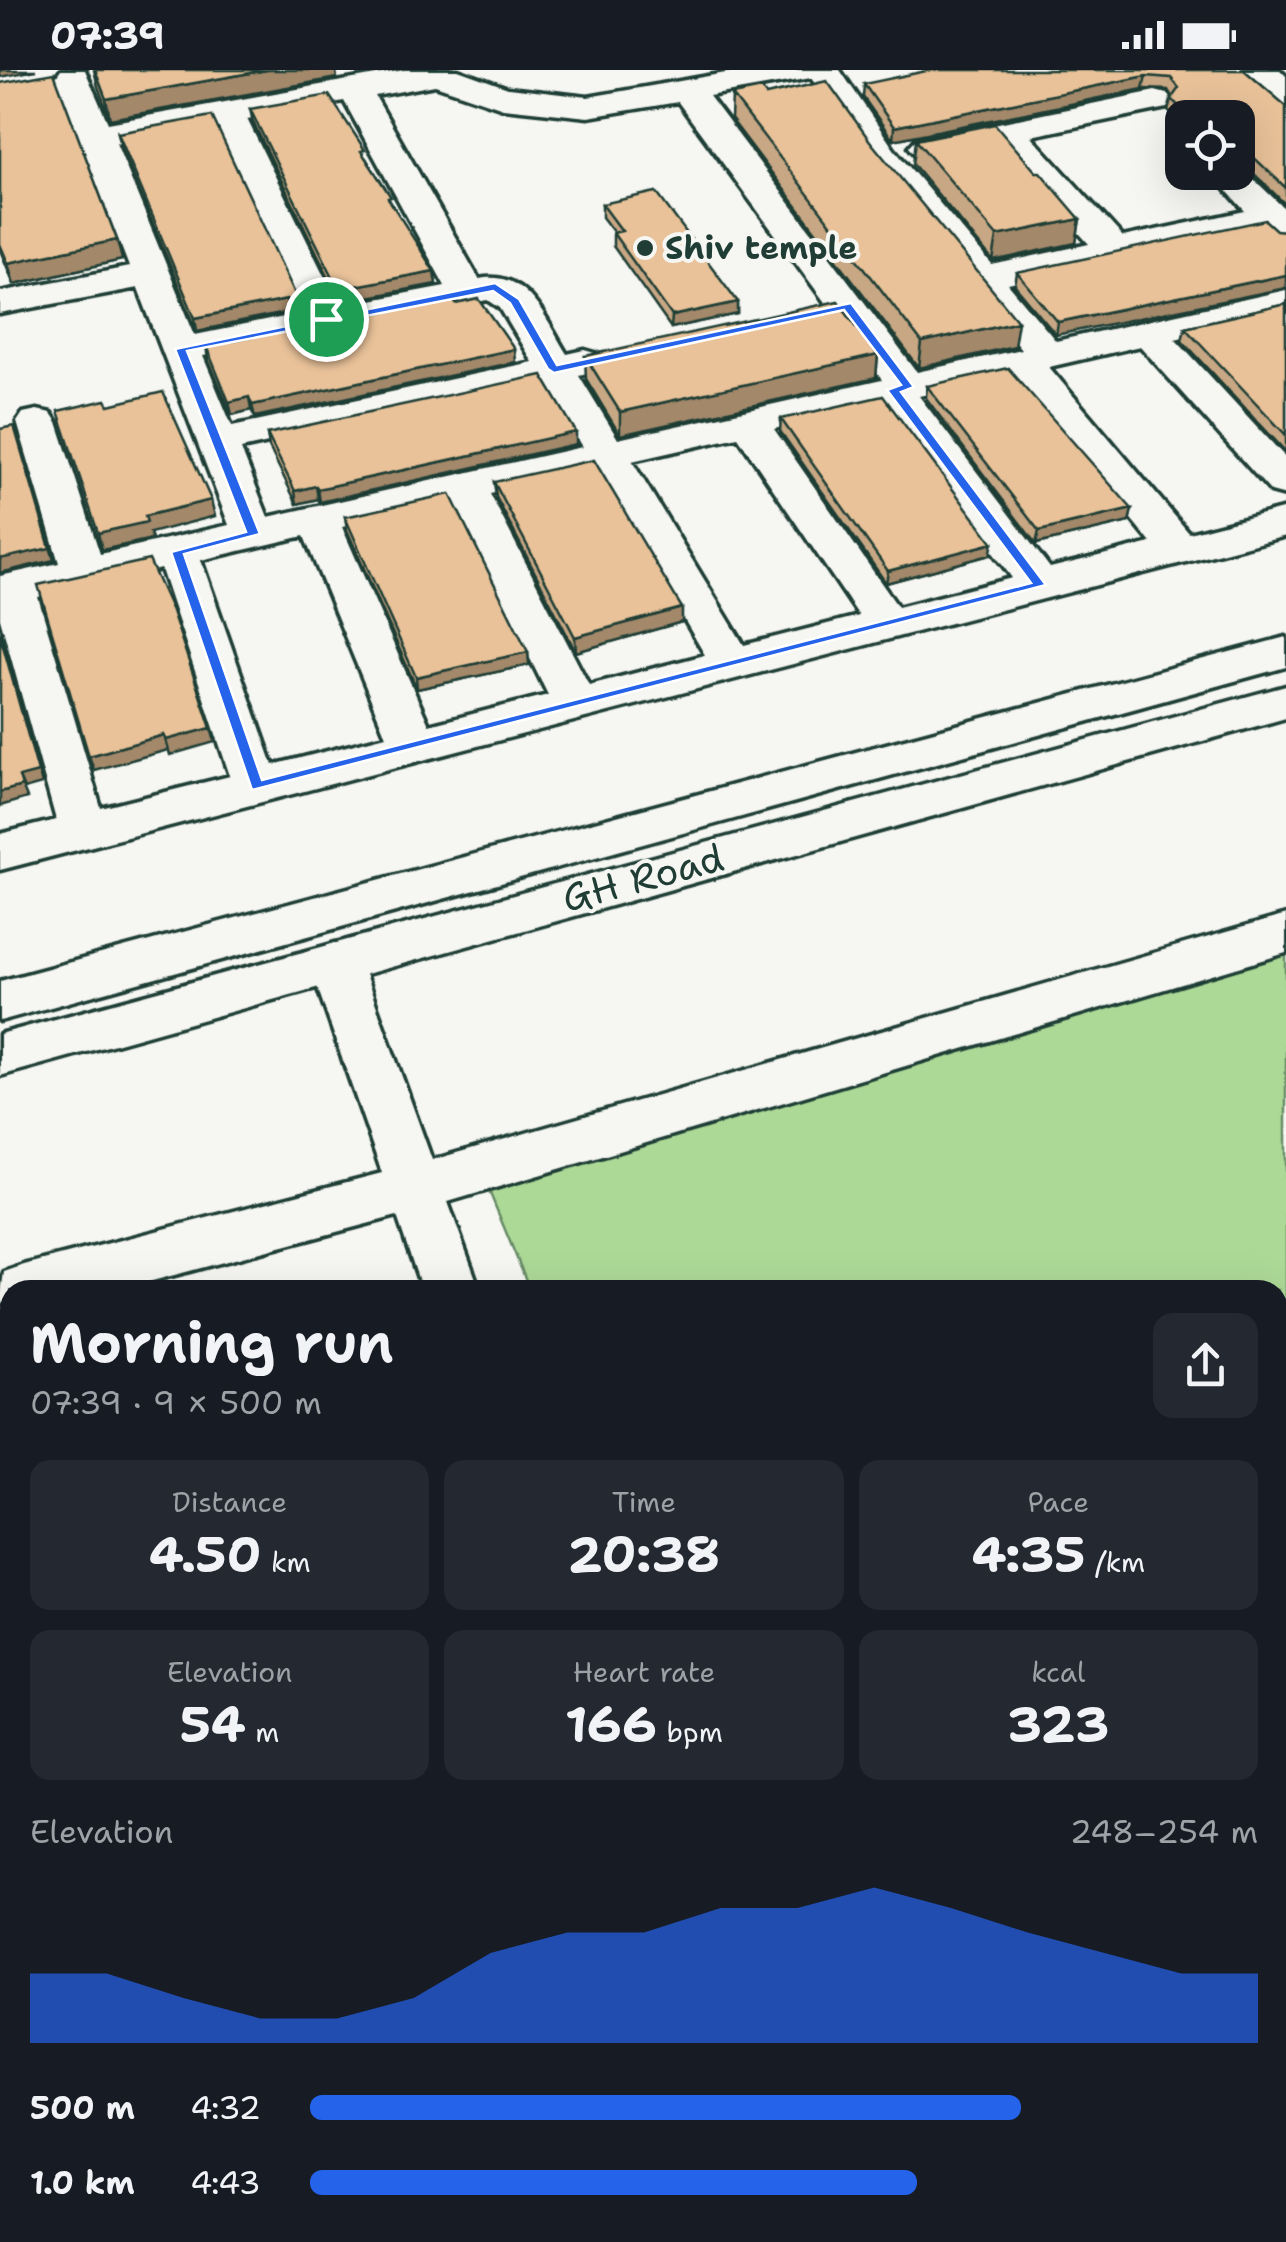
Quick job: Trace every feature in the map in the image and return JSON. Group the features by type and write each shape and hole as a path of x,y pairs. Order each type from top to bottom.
{"street":[{"path":"96,136 430,72 503,98 588,108 802,70"},
{"path":"823,70 882,156 983,278 1035,358 1179,550"},
{"path":"1123,70 1165,112"},
{"path":"1260,70 1286,94"},
{"path":"36,83 86,75 96,136 254,534"},
{"path":"354,89 466,290"},
{"path":"688,92 829,310 901,388 1040,585"},
{"path":"882,156 1154,101"},
{"path":"227,112 326,319"},
{"path":"1007,131 1115,250"},
{"path":"1244,190 1278,224"},
{"path":"983,278 1115,250 1278,224"},
{"path":"2,297 151,274"},
{"path":"180,349 495,287 515,301 604,456 732,664"},
{"path":"83,831 7,590 1149,332 1283,306"},
{"path":"1149,332 1286,483"},
{"path":"217,442 627,353"},
{"path":"37,422 84,573"},
{"path":"749,423 887,624"},
{"path":"466,487 576,704"},
{"path":"318,520 414,746"},
{"path":"0,852 1286,522"},
{"path":"177,552 257,786"},
{"name":"GH Road","path":"0,1001 1286,652"},
{"name":"GH Road","path":"0,1054 1286,702"},
{"path":"62,1280 415,1188 1286,934"},
{"path":"335,963 447,1280"}],"green space":[{"path":"1286,946 1286,1280 526,1280 487,1186"}],"building":[{"path":"95,70 267,70 106,99"},
{"path":"931,70 1244,70 1286,106 1286,188 1255,158 1255,100 1172,100 1179,88 1171,78 1146,76 894,127 864,84"},
{"path":"54,73 117,240 8,263 0,244 0,83"},
{"path":"827,81 870,141 1018,321 922,343 732,95 762,89 766,95"},
{"path":"329,95 434,271 339,289 250,109"},
{"path":"212,116 297,298 195,318 118,133"},
{"path":"995,124 1080,219 997,236 916,140"},
{"path":"656,192 738,302 672,316 613,233 622,231 602,204"},
{"path":"1265,220 1276,230 1286,231 1286,275 1058,322 1017,273"},
{"path":"452,298 456,304 479,299 514,349 252,405 249,397 229,402 206,346"},
{"path":"838,301 878,355 620,412 585,356"},
{"path":"1286,304 1286,435 1185,327"},
{"path":"1008,368 1132,509 1039,531 927,386"},
{"path":"542,375 576,432 295,491 267,434"},
{"path":"163,392 211,500 145,516 147,522 98,533 58,411 106,400 109,405"},
{"path":"883,396 993,543 888,571 781,419"},
{"path":"14,426 50,548 0,559 0,429"},
{"path":"594,460 682,608 575,637 494,482"},
{"path":"450,494 528,652 416,677 345,517"},
{"path":"149,560 172,611 211,728 166,740 164,735 89,756 38,585"},
{"path":"0,635 38,772 19,777 22,786 0,792"}],"place":[{"name":"Shiv temple","path":"645,248"}],"route":[{"path":"495,287 515,301 554,369 847,306 908,387 893,390 1040,585 257,786 177,552 254,534 180,349 326,319 495,287"}]}
